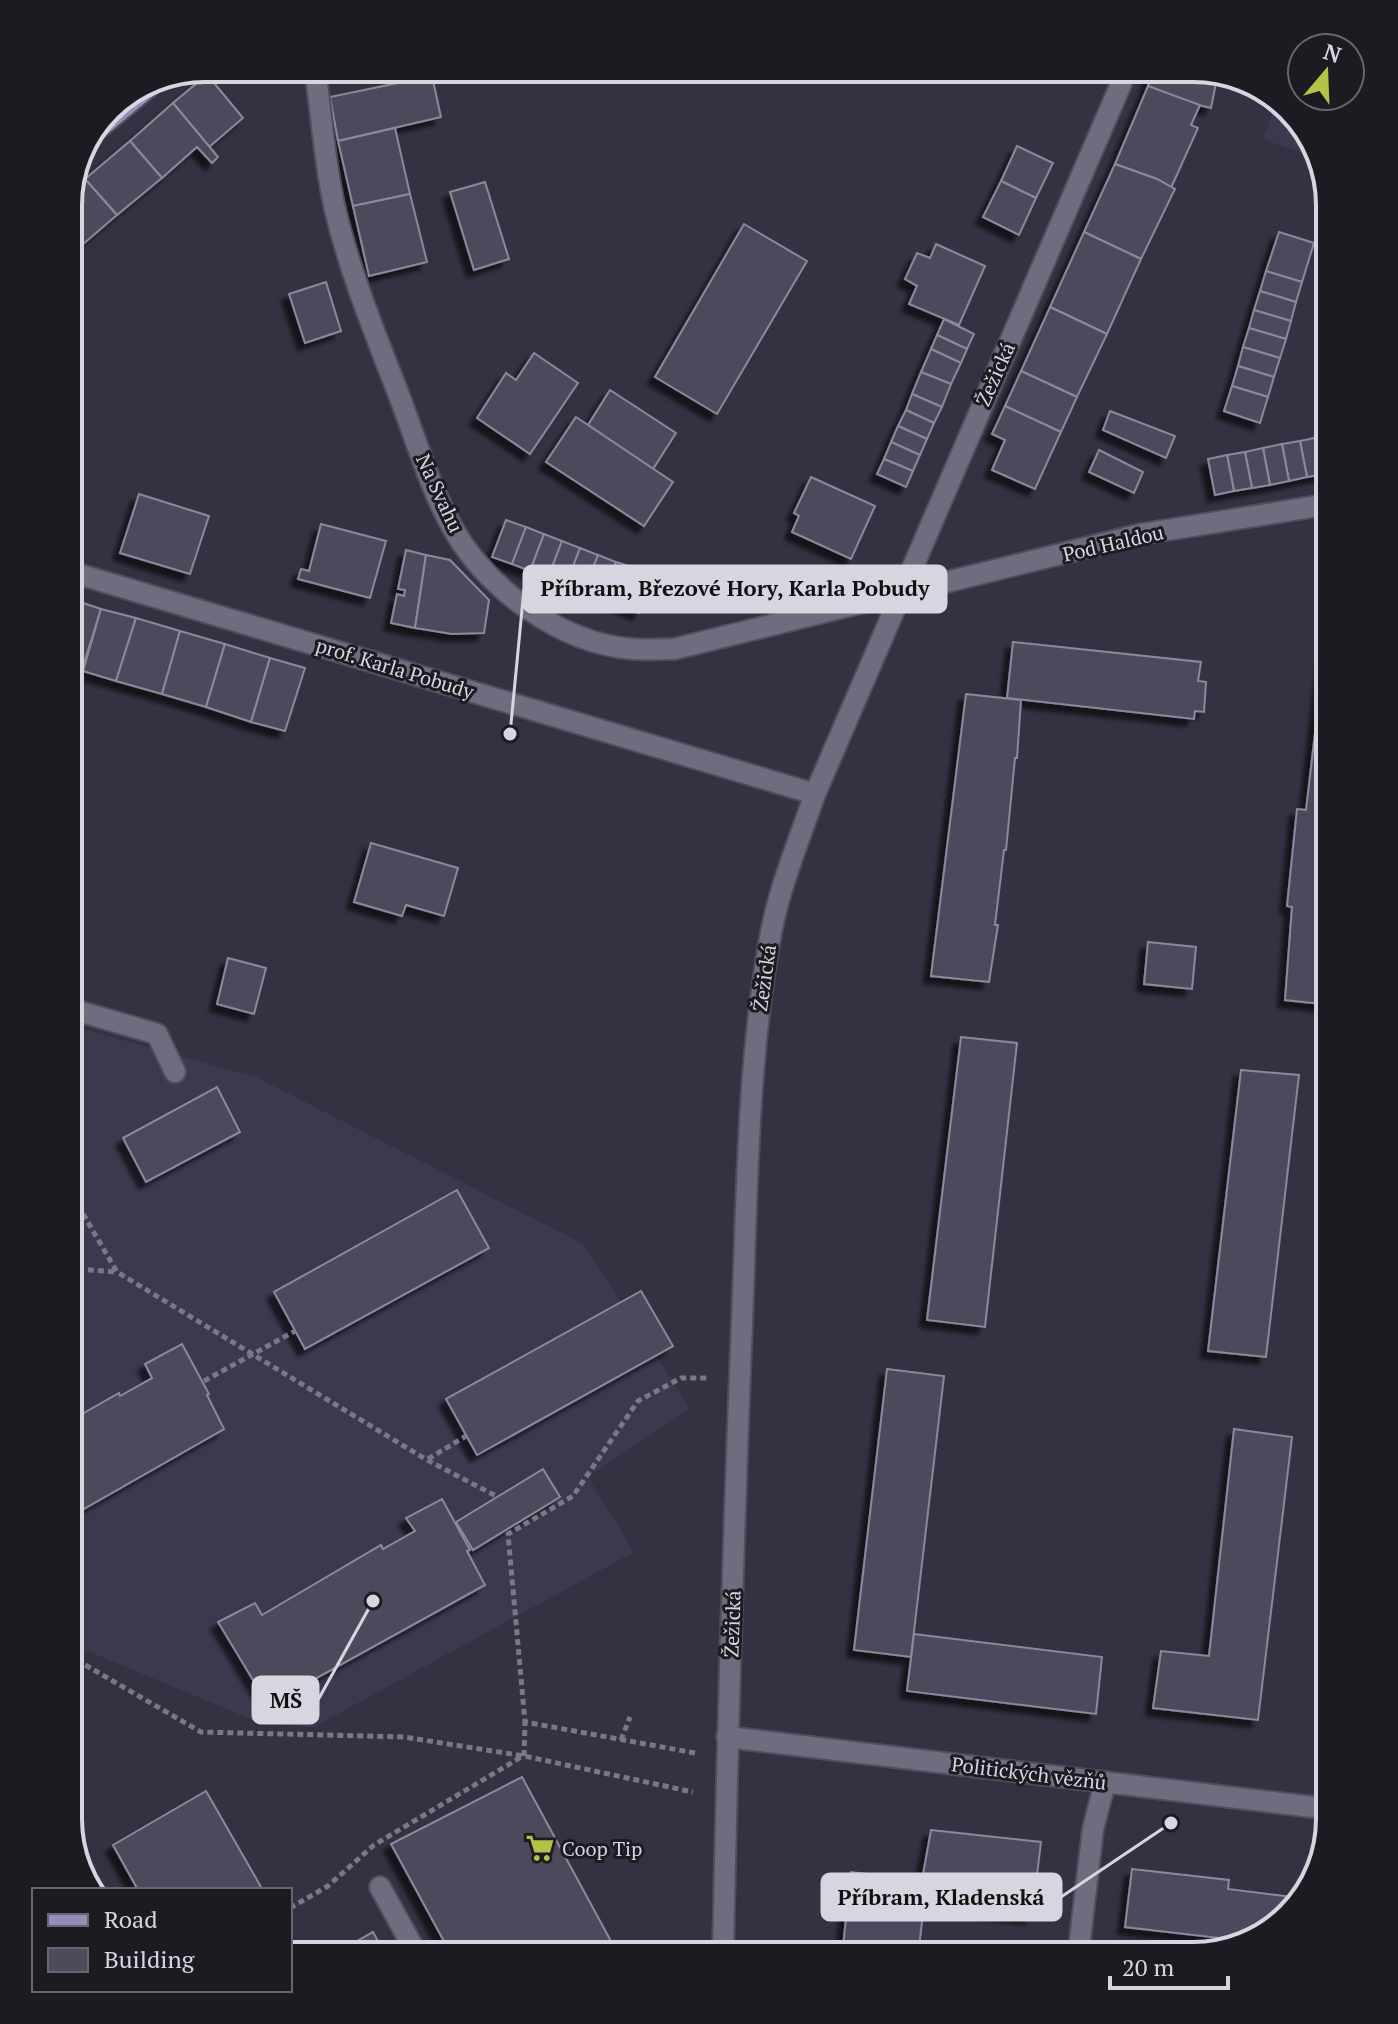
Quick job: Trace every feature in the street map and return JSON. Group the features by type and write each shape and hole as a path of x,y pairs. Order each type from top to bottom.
{"street":[{"name":"Na Svahu","path":"317,82 335,209 366,311 453,528 481,566 513,597 552,624 589,639 630,649 674,649 898,596"},
{"name":"Žežická","path":"723,1942 735,1482 755,1042 769,941 784,882 815,794 1121,82"},
{"name":"Pod Haldou","path":"898,596 1142,534 1316,506"},
{"name":"prof. Karla Pobudy","path":"82,575 815,794"},
{"path":"82,1012 157,1034 175,1072"},
{"name":"Politických vězňů","path":"727,1737 1316,1807"},
{"path":"1080,1942 1093,1829 1105,1782"},
{"path":"380,1887 410,1942"}],"path":[{"path":"82,1212 117,1272"},
{"path":"82,1269 117,1272 427,1460 498,1497"},
{"path":"204,1381 295,1331"},
{"path":"524,1756 525,1722 508,1534 573,1496 638,1401 681,1378 710,1378"},
{"path":"427,1460 466,1436"},
{"path":"82,1663 201,1732 404,1737 524,1756 693,1792"},
{"path":"621,1740 630,1717"},
{"path":"525,1722 695,1753"},
{"path":"292,1907 328,1886 374,1845 524,1756"}],"shaded area":[{"path":"1273,112 1290,130 1304,154 1263,139"},
{"path":"82,1029 256,1077 583,1244 690,1408 588,1477 634,1552 314,1727 260,1723 82,1649"}],"building":[{"path":"213,82 243,118 209,147 173,103 197,83"},
{"path":"403,82 433,82 441,117 338,141 330,97"},
{"path":"1149,82 1216,84 1211,108 1148,86"},
{"path":"1148,86 1200,105 1191,125 1198,128 1171,188 1157,179 1115,164"},
{"path":"173,103 218,157 212,163 197,147 162,178 130,141"},
{"path":"395,128 410,194 353,206 338,141"},
{"path":"130,141 162,178 117,215 85,179"},
{"path":"1017,146 1053,163 1036,198 1001,181"},
{"path":"1115,164 1175,189 1141,259 1084,232"},
{"path":"85,179 117,215 82,245"},
{"path":"1001,181 1036,198 1019,235 983,217"},
{"path":"485,182 509,259 474,270 450,192"},
{"path":"410,194 427,262 369,276 353,206"},
{"path":"744,224 807,261 717,414 655,377"},
{"path":"1084,232 1141,259 1107,334 1050,307"},
{"path":"1279,232 1314,243 1302,282 1266,271"},
{"path":"936,244 985,266 959,325 909,304 917,286 905,279 917,253 930,258"},
{"path":"1266,271 1302,282 1296,302 1260,291"},
{"path":"326,282 341,331 305,343 289,294"},
{"path":"1260,291 1296,302 1291,321 1254,310"},
{"path":"1050,307 1107,334 1077,397 1021,371"},
{"path":"1254,310 1291,321 1286,339 1249,328"},
{"path":"944,319 974,334 967,349 937,335"},
{"path":"1249,328 1286,339 1280,358 1243,347"},
{"path":"937,335 967,349 961,363 931,349"},
{"path":"1243,347 1280,358 1274,377 1238,366"},
{"path":"931,349 961,363 951,384 921,372"},
{"path":"534,353 578,383 530,454 477,418 506,373 516,380"},
{"path":"1238,366 1274,377 1268,397 1232,386"},
{"path":"1021,371 1077,397 1061,432 1005,406"},
{"path":"921,372 951,384 942,407 912,394"},
{"path":"1232,386 1268,397 1260,423 1224,411"},
{"path":"610,390 676,433 653,469 588,425"},
{"path":"912,394 942,407 934,423 906,410"},
{"path":"1005,406 1061,432 1035,489 992,470 1005,440 992,434"},
{"path":"906,410 934,423 927,439 898,426"},
{"path":"1110,411 1175,436 1166,458 1103,430"},
{"path":"576,417 673,482 644,526 546,462"},
{"path":"898,426 927,439 920,455 891,442"},
{"path":"1316,438 1316,476 1307,477 1300,441"},
{"path":"1300,441 1307,477 1289,481 1282,444"},
{"path":"891,442 920,455 913,471 884,459"},
{"path":"1282,444 1289,481 1270,485 1263,448"},
{"path":"1263,448 1270,485 1252,488 1245,452"},
{"path":"1099,450 1143,472 1134,493 1089,472"},
{"path":"1245,452 1252,488 1234,491 1227,455"},
{"path":"1227,455 1234,491 1215,495 1208,459"},
{"path":"884,459 913,471 906,487 877,474"},
{"path":"811,477 875,506 851,559 792,532 799,516 794,513"},
{"path":"139,494 209,516 190,574 120,553"},
{"path":"506,520 526,527 512,564 492,557"},
{"path":"321,524 386,541 370,598 298,579 301,569 309,571"},
{"path":"526,527 544,534 530,571 512,564"},
{"path":"544,534 562,541 548,578 530,571"},
{"path":"562,541 580,548 566,585 548,578"},
{"path":"580,548 598,555 584,592 566,585"},
{"path":"406,550 426,555 415,628 391,623 397,594 404,596 405,590 398,589"},
{"path":"426,555 450,560 489,600 484,633 452,634 415,628"},
{"path":"598,555 616,562 602,599 584,592"},
{"path":"616,562 635,568 621,605 602,599"},
{"path":"635,568 655,576 639,613 621,605"},
{"path":"82,603 101,609 82,670"},
{"path":"101,609 136,618 116,681 83,671"},
{"path":"136,618 180,631 162,694 116,681"},
{"path":"180,631 225,644 206,707 162,694"},
{"path":"1013,642 1201,662 1198,681 1206,682 1204,712 1195,711 1194,719 1007,698"},
{"path":"225,644 270,658 251,722 206,707"},
{"path":"270,658 305,668 285,731 251,722"},
{"path":"966,694 1021,700 1017,758 989,982 931,976"},
{"path":"1316,725 1316,1003 1285,1000 1292,907 1287,906 1297,809 1306,810"},
{"path":"371,843 458,868 444,916 406,905 402,916 354,902"},
{"path":"1148,942 1196,947 1192,989 1144,984"},
{"path":"228,958 266,968 254,1014 217,1004"},
{"path":"961,1037 1017,1043 985,1327 927,1320"},
{"path":"1241,1070 1299,1075 1266,1357 1208,1351"},
{"path":"217,1087 240,1132 146,1182 123,1138"},
{"path":"457,1190 489,1248 305,1349 274,1292"},
{"path":"641,1291 673,1346 477,1455 446,1399"},
{"path":"182,1344 224,1429 82,1510 82,1414 152,1378 145,1364"},
{"path":"887,1369 944,1376 911,1657 854,1650"},
{"path":"1234,1429 1292,1437 1258,1720 1153,1708 1161,1651 1209,1656"},
{"path":"543,1469 560,1497 473,1550 456,1522"},
{"path":"442,1499 485,1585 268,1705 218,1622 255,1603 262,1615 381,1545 383,1549 415,1531 406,1518"},
{"path":"914,1634 1102,1657 1096,1714 907,1691"},
{"path":"522,1777 611,1942 444,1942 391,1844"},
{"path":"206,1791 261,1887 137,1888 113,1845"},
{"path":"931,1830 1041,1842 1032,1917 924,1905 920,1942 844,1942 851,1872 922,1880"},
{"path":"1132,1869 1229,1880 1228,1889 1288,1896 1268,1916 1225,1938 1125,1927"},
{"path":"373,1932 378,1942 356,1942"}],"place":[{"name":"Příbram, Březové Hory, Karla Pobudy","path":"510,734"},
{"name":"MŠ","path":"373,1601"},
{"name":"Příbram, Kladenská","path":"1171,1823"},
{"name":"Coop Tip","path":"540,1848"}]}
